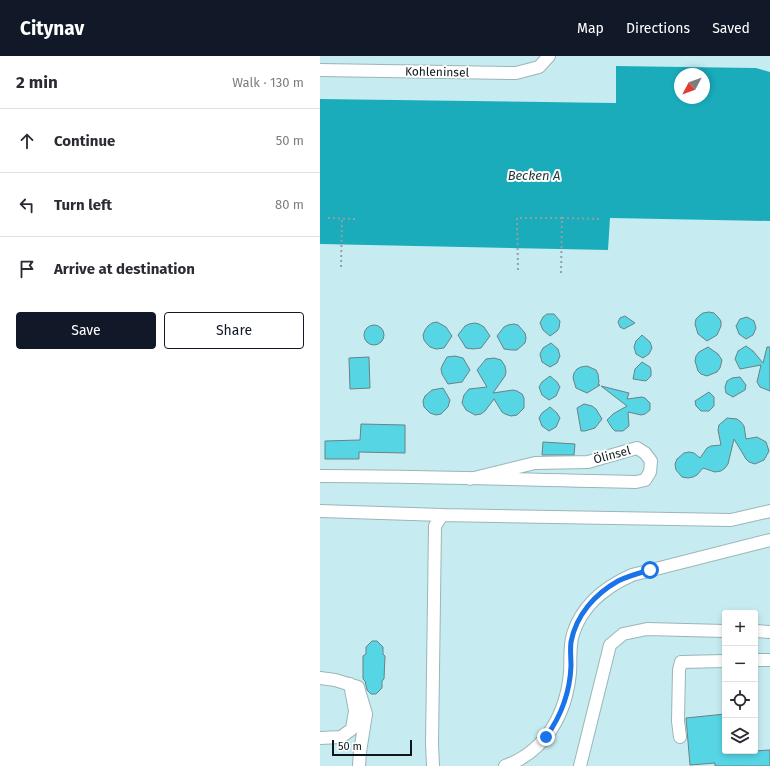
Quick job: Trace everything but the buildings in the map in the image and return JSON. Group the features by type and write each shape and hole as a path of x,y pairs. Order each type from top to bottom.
{"street":[{"name":"Kohleninsel","path":"320,70 516,73 539,67 550,56"},
{"name":"Ölinsel","path":"320,476 411,476 470,479 636,482 645,480 650,472 651,461 646,453 637,448 588,462 535,463 470,479"},
{"path":"320,511 442,516 731,520 770,511"},
{"path":"434,766 432,744 435,526 442,516"},
{"path":"505,766 520,759 534,749 546,737 557,719 567,695 571,666 570,651 573,634 585,609 599,595 619,581 632,575 770,540"},
{"path":"580,766 610,645 623,634 647,629 722,631"},
{"path":"758,631 770,632"},
{"path":"758,660 770,660"},
{"path":"680,737 678,721 679,670 681,662 722,661"},
{"path":"320,678 335,680 358,687 366,714 359,766"},
{"path":"320,738 341,737 352,729 355,711 350,684"}],"path":[{"path":"328,218 355,219"},
{"path":"518,270 517,218 602,219"},
{"path":"561,274 562,218"},
{"path":"341,267 342,219"}],"shaded area":[{"path":"320,56 770,56 770,72 756,68 616,66 616,103 320,99"},
{"path":"610,218 770,221 770,766 320,766 320,244 607,250"}],"water":[{"name":"Becken A","path":"616,66 756,68 770,72 770,221 610,218 608,250 320,244 320,99 616,103"}],"route":[{"path":"546,737 562,709 567,695 571,666 571,642 573,634 585,609 606,589 619,581 632,575 650,570"}]}
